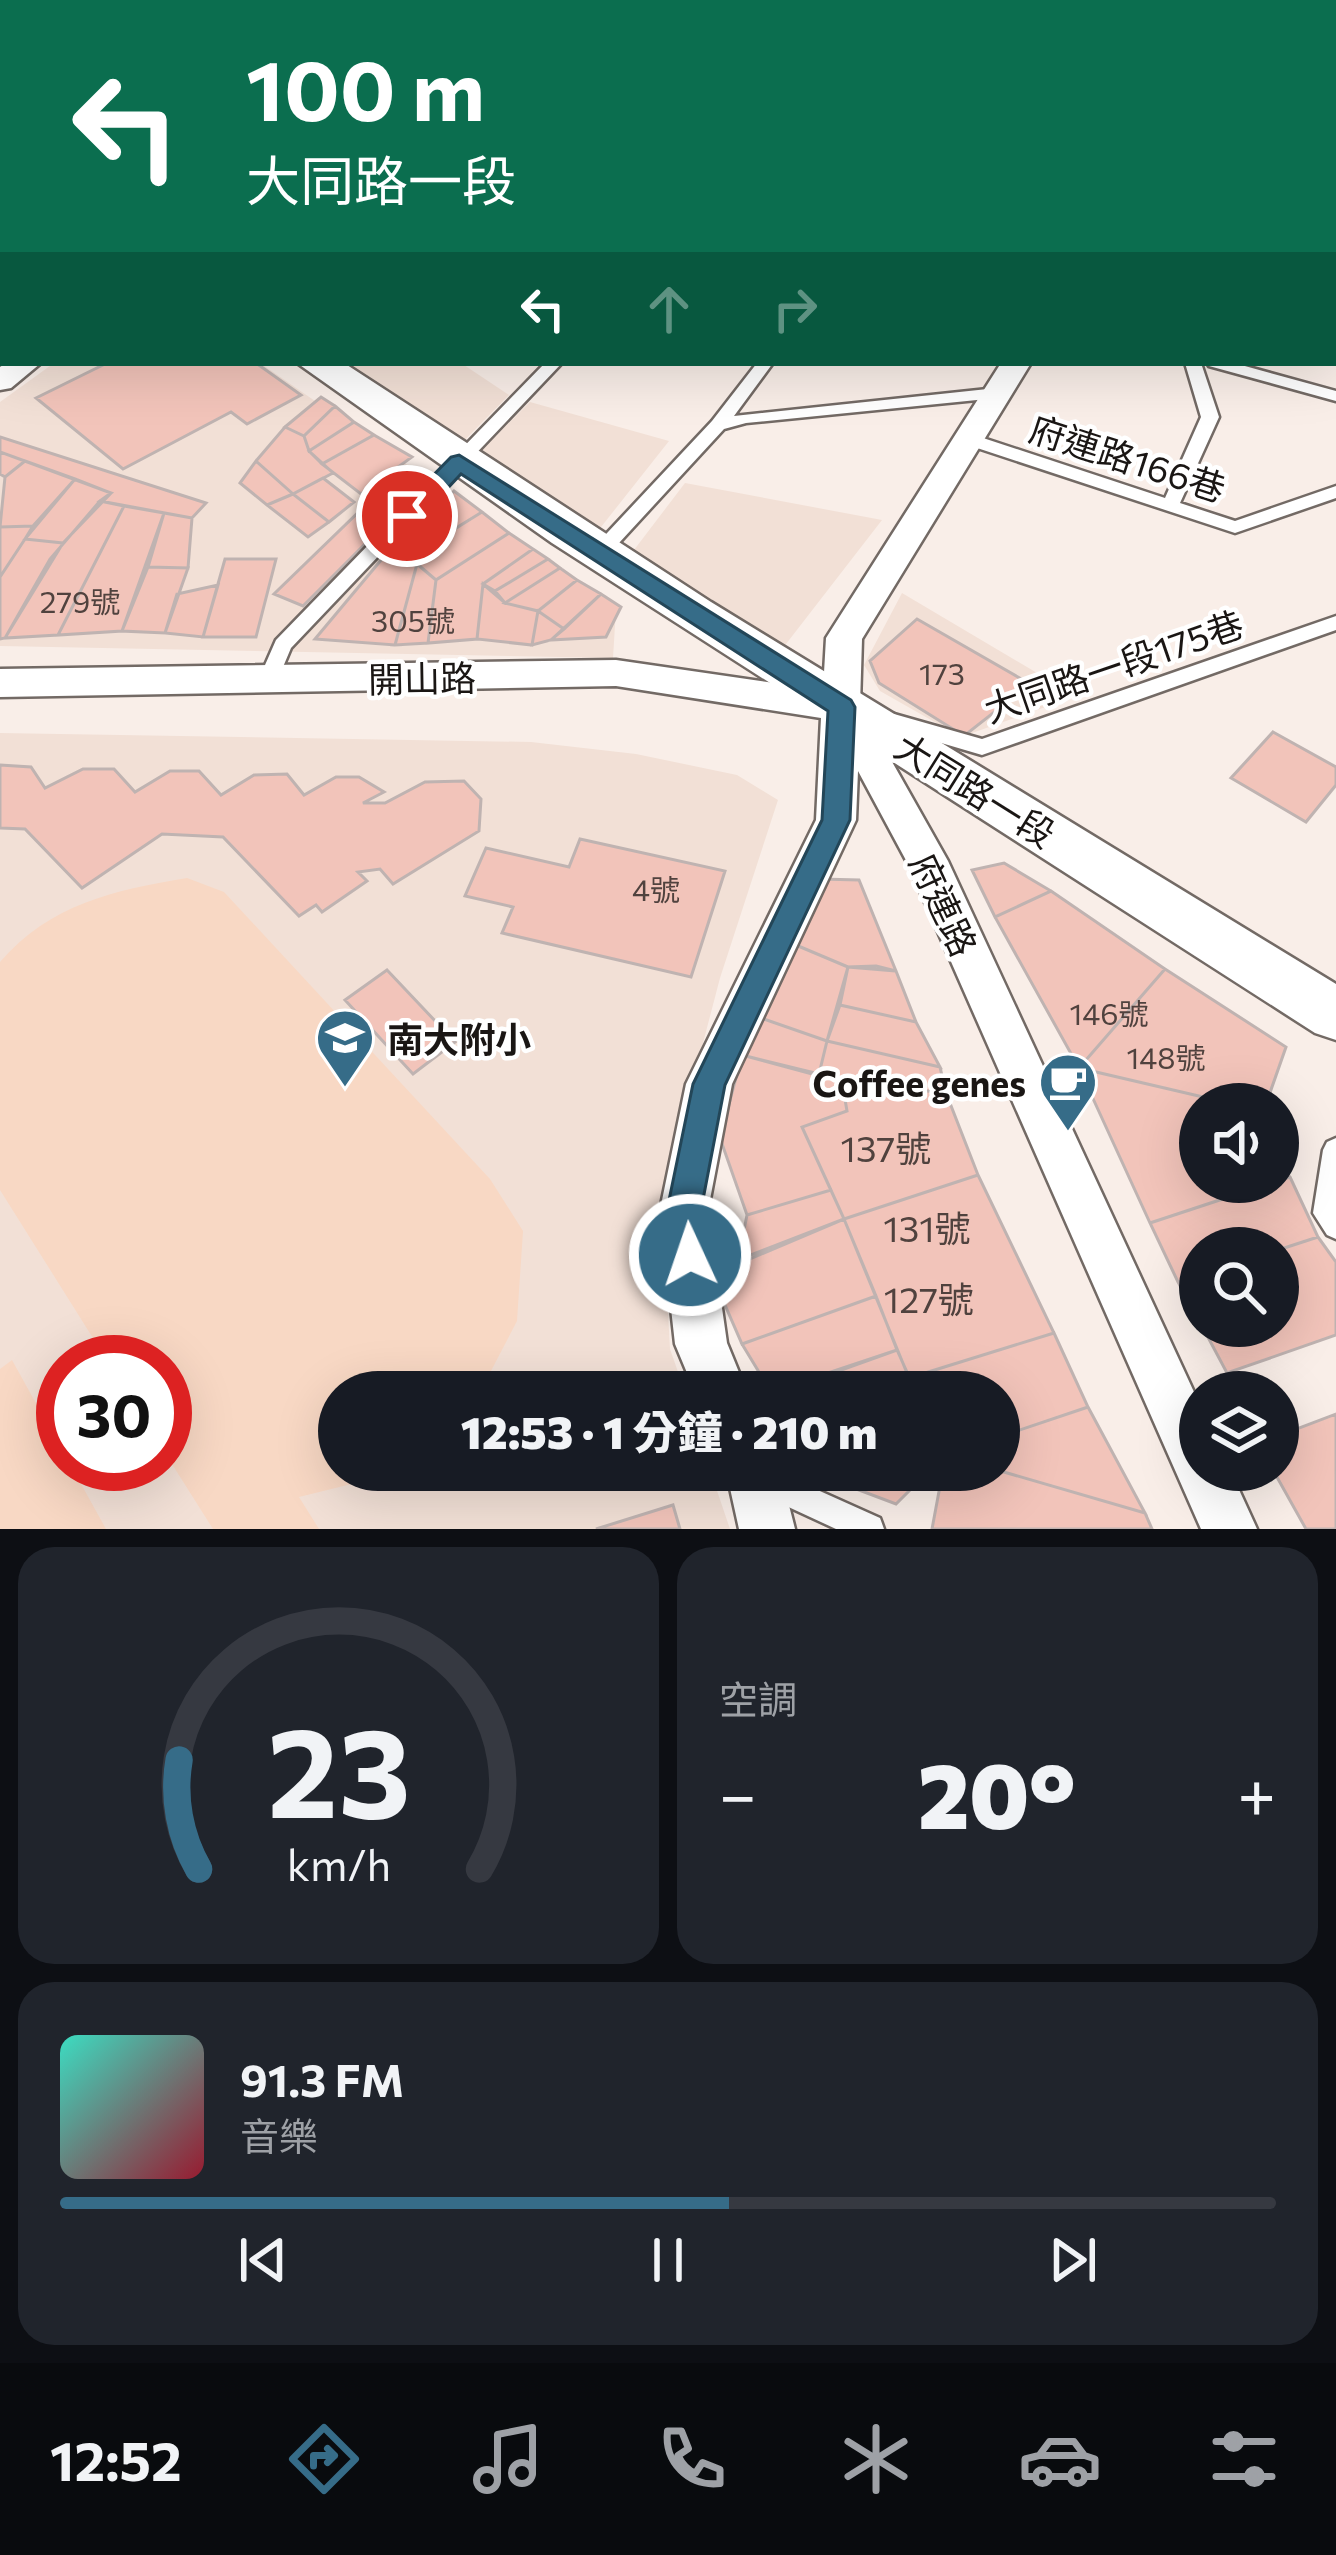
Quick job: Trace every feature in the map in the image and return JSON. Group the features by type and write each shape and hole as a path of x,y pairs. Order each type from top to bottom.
{"street":[{"name":"大同路一段","path":"321,366 459,462 842,707 1336,1015"},
{"path":"712,1371 701,1344 684,1210 710,1084 836,820 844,638 1014,366"},
{"name":"開山路","path":"0,683 616,673 842,707"},
{"name":"府連路","path":"842,707 927,861 1179,1418"},
{"name":"府連路","path":"1212,1491 1229,1529"}],"lane":[{"path":"268,681 283,645 551,366"},
{"path":"600,552 718,425 763,366"},
{"path":"1170,506 1210,417 1194,366"},
{"path":"1226,366 1336,396"},
{"path":"718,425 746,418 997,393"},
{"name":"府連路166巷","path":"968,439 1234,527 1336,492"},
{"name":"大同路一段175巷","path":"842,707 982,747 1336,623"},
{"path":"1336,1150 1326,1213 1336,1226"},
{"path":"758,1492 869,1529"}],"shaded area":[{"path":"50,366 264,366 616,609 613,658 0,646 0,402"},
{"path":"334,366 466,366 509,395 456,449"},
{"path":"530,402 669,441 590,541 471,460"},
{"path":"685,483 882,520 769,666 618,571"},
{"path":"902,593 1076,696 961,737 880,691 864,665"},
{"name":"南大附小","path":"0,733 531,742 636,754 737,775 778,800 720,978 662,1200 670,1349 678,1371 318,1371 318,1491 717,1491 730,1529 0,1529"},
{"path":"187,878 224,892 490,1179 523,1231 517,1321 491,1371 318,1371 318,1491 323,1491 299,1497 319,1529 213,1529 189,1491 192,1335 91,1335 0,1190 0,962 19,942 62,913 134,888"},
{"path":"12,1360 36,1403 36,1491 85,1491 106,1529 0,1529 0,1369"}],"building":[{"path":"101,366 260,366 301,395 247,424 231,412 123,469 36,398"},
{"path":"321,397 335,406 304,436 285,427"},
{"path":"335,406 354,422 309,451 304,436"},
{"path":"354,422 374,435 322,464 309,451"},
{"path":"285,427 304,436 309,451 333,473 293,494 256,461"},
{"path":"374,435 412,457 361,494 322,464"},
{"path":"0,437 206,503 192,518 100,501 111,493 0,452"},
{"path":"0,452 25,461 5,477 0,474"},
{"path":"25,461 75,479 33,526 0,527 5,477"},
{"path":"256,461 293,494 267,505 240,483"},
{"path":"405,467 432,477 303,606 274,594"},
{"path":"323,478 354,502 329,522 293,494"},
{"path":"75,479 111,493 63,543 25,539"},
{"path":"454,491 482,512 434,542 415,531"},
{"path":"293,494 329,522 308,537 267,505"},
{"path":"100,501 124,506 58,635 5,638 50,559"},
{"path":"124,506 164,513 122,631 58,635"},
{"path":"482,512 509,533 436,580 409,557"},
{"path":"164,513 192,518 188,568 148,567"},
{"path":"33,526 25,539 0,577 0,527"},
{"path":"415,531 434,542 409,557 387,553"},
{"path":"509,533 533,549 483,584 477,639 428,643 436,580"},
{"path":"25,539 63,543 5,638 0,639 0,577"},
{"path":"533,549 548,559 495,591 483,584"},
{"path":"387,553 409,557 417,564 395,645 315,639"},
{"path":"225,559 276,559 256,637 203,637"},
{"path":"548,559 560,568 505,603 495,591"},
{"path":"417,564 436,580 428,643 395,645"},
{"path":"148,567 188,568 165,633 122,631"},
{"path":"560,568 577,580 538,611 505,603"},
{"path":"577,580 601,594 564,629 538,611"},
{"path":"483,584 505,603 538,611 532,645 477,639"},
{"path":"218,585 203,637 165,633 177,594"},
{"path":"601,594 621,607 606,637 551,640"},
{"path":"538,611 564,629 551,640 532,645"},
{"path":"917,619 1030,684 964,736 879,683 870,661"},
{"path":"1273,732 1336,767 1336,785 1306,822 1231,778"},
{"path":"0,765 31,767 45,788 83,769 114,769 135,792 170,771 199,771 221,795 254,775 287,774 304,795 336,777 359,777 384,792 363,803 385,803 425,782 464,781 481,799 479,831 393,884 380,869 358,872 367,881 322,912 316,905 299,916 223,837 162,834 82,888 25,829 0,828"},
{"path":"580,839 725,871 691,977 502,933 513,907 465,896 486,848 569,867"},
{"path":"1004,863 1051,891 995,917 972,870"},
{"path":"820,879 859,880 896,971 848,967 784,940"},
{"path":"1051,891 1165,969 1079,1068 995,917"},
{"path":"784,940 848,967 827,1041 758,1017"},
{"path":"848,967 896,971 916,1022 840,1005"},
{"path":"1165,969 1286,1047 1273,1083 1179,1083 1179,1091 1079,1068"},
{"path":"387,970 455,1042 413,1074 345,1000"},
{"path":"840,1005 916,1022 940,1067 827,1041"},
{"path":"758,1017 827,1041 819,1074 742,1055"},
{"path":"827,1041 940,1067 946,1093 842,1082 819,1074"},
{"path":"742,1055 842,1082 847,1111 802,1127 831,1190 747,1215 720,1138"},
{"path":"1079,1068 1179,1091 1179,1203 1210,1203 1150,1223"},
{"path":"842,1082 946,1093 978,1175 844,1219 802,1127 847,1111"},
{"path":"978,1175 1054,1333 932,1371 906,1371 844,1219"},
{"path":"831,1190 844,1219 738,1260 747,1215"},
{"path":"1299,1196 1318,1237 1299,1243 1299,1227 1179,1227 1178,1282 1150,1223 1211,1203 1299,1203"},
{"path":"844,1219 876,1296 742,1344 712,1275"},
{"path":"1318,1237 1336,1262 1336,1335 1226,1371 1213,1347 1299,1347 1299,1243"},
{"path":"876,1296 897,1350 834,1371 758,1371 742,1344"},
{"path":"1054,1333 1088,1407 1020,1430 1020,1371 932,1371"},
{"path":"897,1350 906,1371 838,1371"},
{"path":"1088,1407 1145,1513 1020,1477 1020,1430"},
{"path":"1336,1414 1336,1529 1306,1529 1285,1491 1299,1491 1299,1428"},
{"path":"1020,1477 1145,1513 1152,1529 932,1529 939,1491 1020,1491"},
{"path":"862,1491 909,1491 896,1504"},
{"path":"673,1505 680,1529 596,1529"}],"place":[{"name":"南大附小","path":"345,1089"},
{"name":"Coffee genes","path":"1068,1133"}],"route":[{"path":"407,516 459,462 842,707 836,820 710,1084 684,1210 690,1255"}]}
